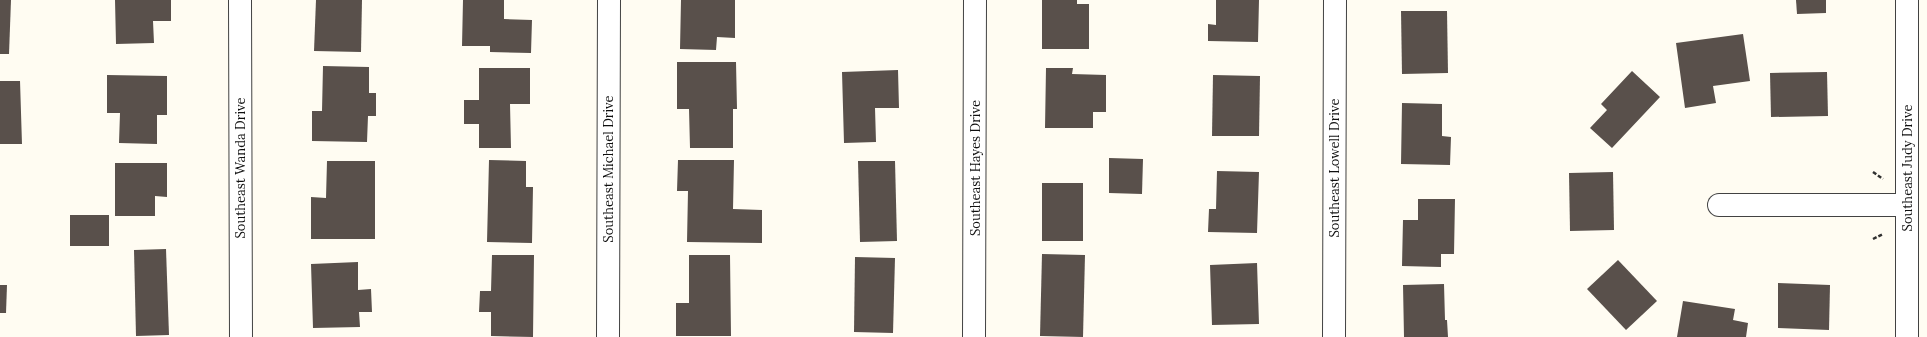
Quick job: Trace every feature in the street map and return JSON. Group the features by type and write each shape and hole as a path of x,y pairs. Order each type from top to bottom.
{"street":[{"name":"Southeast Wanda Drive","path":"240,0 241,337"},
{"name":"Southeast Michael Drive","path":"608,337 609,0"},
{"name":"Southeast Hayes Drive","path":"974,337 975,0"},
{"name":"Southeast Lowell Drive","path":"1334,0 1334,337"},
{"name":"Southeast Judy Drive","path":"1907,0 1907,337"},
{"path":"1719,205 1907,205"}],"building":[{"path":"0,0 11,0 9,54 0,54"},
{"path":"115,0 171,0 171,21 153,21 154,43 116,44"},
{"path":"316,0 362,0 361,52 314,51"},
{"path":"463,0 504,0 504,19 532,20 531,53 490,52 490,46 462,46"},
{"path":"681,0 735,0 735,38 717,37 716,50 680,49"},
{"path":"1042,0 1077,0 1077,4 1089,4 1089,49 1042,49"},
{"path":"1216,0 1259,0 1258,42 1208,41 1208,24 1216,25"},
{"path":"1796,0 1826,0 1826,13 1797,14"},
{"path":"1401,11 1447,11 1448,73 1402,74"},
{"path":"1743,34 1750,81 1713,86 1716,103 1685,108 1676,43"},
{"path":"677,62 736,62 737,109 733,109 733,148 690,148 689,109 677,109"},
{"path":"323,66 369,67 369,93 376,93 376,116 368,116 367,142 312,141 312,111 322,111"},
{"path":"479,68 530,68 530,104 510,104 511,148 479,148 479,124 464,124 464,100 479,100"},
{"path":"1046,68 1073,68 1072,74 1106,75 1106,112 1093,112 1093,128 1045,128"},
{"path":"898,70 899,108 875,108 876,142 844,143 842,72"},
{"path":"1632,71 1660,97 1612,148 1590,128 1607,110 1601,104"},
{"path":"1827,72 1828,116 1771,117 1770,73"},
{"path":"107,75 167,76 167,115 157,115 157,144 119,143 120,113 107,113"},
{"path":"1213,75 1260,76 1259,136 1212,136"},
{"path":"0,81 20,81 22,144 0,144"},
{"path":"1402,103 1442,104 1442,136 1451,137 1450,165 1401,164"},
{"path":"1109,158 1143,159 1142,194 1109,193"},
{"path":"489,160 526,161 526,187 533,187 532,243 487,242"},
{"path":"678,160 734,160 733,209 762,210 762,243 687,242 688,191 677,191"},
{"path":"327,161 375,161 375,239 311,239 311,197 326,198"},
{"path":"858,161 895,161 897,241 860,242"},
{"path":"115,163 167,163 167,197 155,196 155,216 115,216"},
{"path":"1217,171 1259,172 1257,233 1208,232 1209,209 1216,209"},
{"path":"1613,172 1614,230 1570,231 1569,173"},
{"path":"1042,183 1083,183 1083,241 1042,241"},
{"path":"1418,199 1455,199 1454,254 1441,254 1441,267 1402,266 1403,220 1418,220"},
{"path":"70,215 109,215 109,246 70,246"},
{"path":"166,249 169,335 136,336 134,250"},
{"path":"1042,254 1085,255 1083,337 1040,336"},
{"path":"492,255 534,255 533,337 491,336 491,312 479,312 480,291 491,291"},
{"path":"689,255 730,255 731,336 676,336 676,303 689,303"},
{"path":"855,257 895,258 893,333 854,332"},
{"path":"1618,260 1657,301 1626,330 1587,289"},
{"path":"358,262 358,290 371,289 372,312 359,312 360,327 313,328 311,264"},
{"path":"1257,263 1259,324 1212,325 1210,265"},
{"path":"1778,283 1830,285 1829,330 1778,328"},
{"path":"1444,284 1445,320 1447,320 1448,337 1404,337 1403,285"},
{"path":"0,285 7,285 6,313 0,313"},
{"path":"1683,301 1735,309 1733,320 1748,323 1746,337 1677,337"}]}
